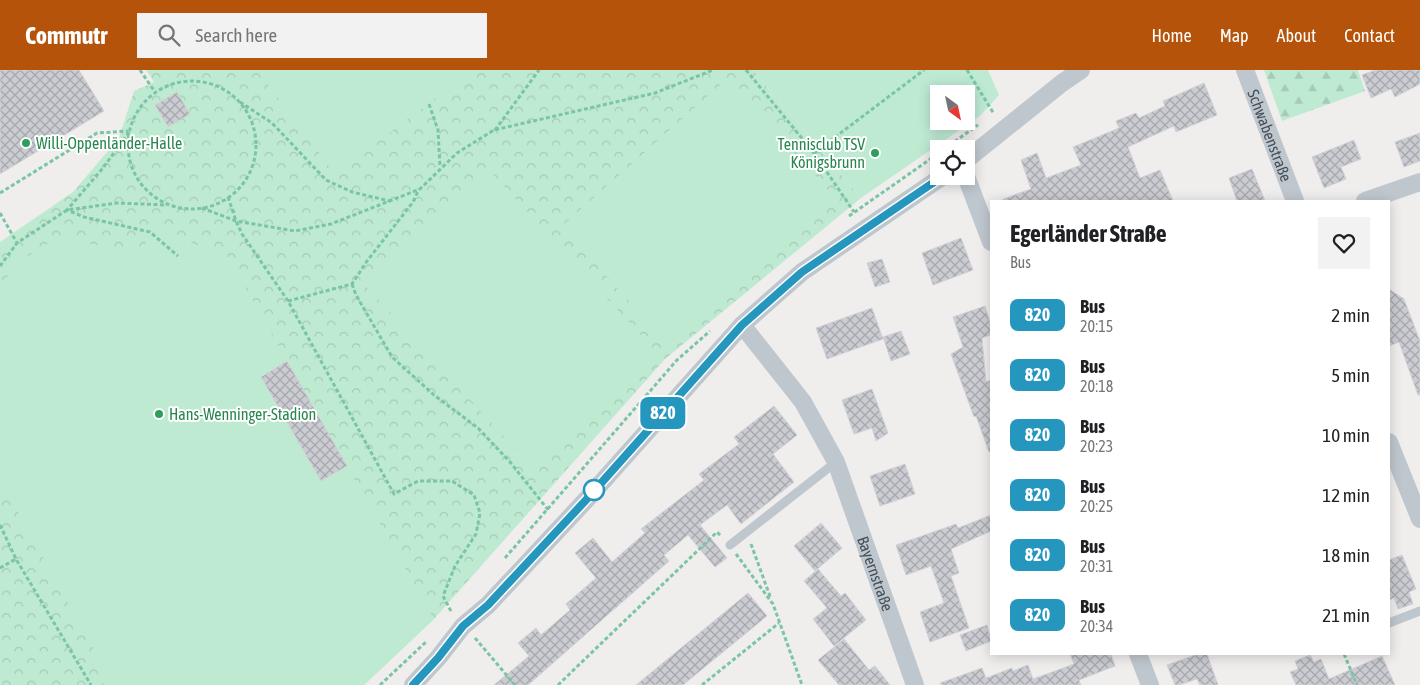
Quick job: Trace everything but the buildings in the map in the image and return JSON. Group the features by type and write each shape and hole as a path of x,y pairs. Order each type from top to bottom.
{"street":[{"path":"975,153 1081,70"},
{"name":"Schwabenstraße","path":"1245,70 1295,200"},
{"path":"1368,200 1420,182"},
{"path":"414,685 438,658 458,621 488,605 586,500 742,325 802,272 930,185"},
{"path":"969,185 990,239"},
{"name":"Bayernstraße","path":"742,325 803,402 836,462 915,685"},
{"path":"1390,444 1417,500 1420,519"},
{"path":"1138,655 1150,685"}],"lane":[{"path":"730,546 836,462"},
{"path":"1390,623 1420,611"}],"path":[{"path":"140,70 155,92"},
{"path":"494,130 538,70"},
{"path":"288,300 352,284 367,261 413,202 420,189 457,153 494,130 655,94 713,70"},
{"path":"746,70 814,153 854,212"},
{"path":"814,153 924,70"},
{"path":"966,70 994,114"},
{"path":"170,205 154,197 141,184 132,168 128,150 129,132 134,116 143,103 155,92 172,84 190,80 208,82 225,90 272,123 326,180 352,192 390,201"},
{"path":"67,210 117,203 170,205 186,209 202,208 216,204 228,197 244,182 254,162 256,141 251,120 239,101"},
{"path":"429,104 438,130 440,168"},
{"path":"0,193 96,133 129,132"},
{"path":"0,266 17,243 67,210 103,168 129,132"},
{"path":"202,208 236,221 295,231 331,224 420,189"},
{"path":"228,197 242,234 288,300 394,494 418,480 452,482 474,496 480,513 476,534 455,566 443,596 458,621 515,685"},
{"path":"67,210 84,217 150,232 178,256"},
{"path":"0,213 17,243"},
{"path":"352,284 356,295 392,357 434,395 478,428 510,462 548,510"},
{"path":"0,525 16,559 91,685"},
{"path":"558,685 717,532 730,546 773,604"},
{"path":"747,532 802,685"},
{"path":"0,568 16,559"},
{"path":"702,685 779,623"},
{"path":"1344,655 1356,685"}],"green space":[{"path":"146,70 753,70 861,198 665,359 434,619 364,685 0,685 0,242 73,192 119,138 134,91 154,82"},
{"path":"257,70 473,70 335,174"},
{"name":"Tennisclub TSV Königsbrunn","path":"753,70 988,70 999,95 975,119 975,85 930,85 930,130 959,130 945,140 930,140 930,150 861,198"},
{"path":"1264,70 1358,70 1365,91 1282,121"},
{"path":"728,78 833,196 667,344 562,226"},
{"path":"489,170 659,355 534,469 364,284"},
{"name":"Hans-Wenninger-Stadion","path":"155,229 228,257 434,619 364,685 104,685 98,675 96,653 0,480 0,289 15,264 54,240 143,250 150,232"}],"bus line":[{"name":"820","path":"413,685 438,658 463,626 488,605 586,500 742,325 802,272 930,185"}],"place":[{"name":"Willi-Oppenländer-Halle","path":"26,143"},
{"name":"Tennisclub TSV Königsbrunn","path":"875,153"},
{"name":"Hans-Wenninger-Stadion","path":"159,414"}]}
